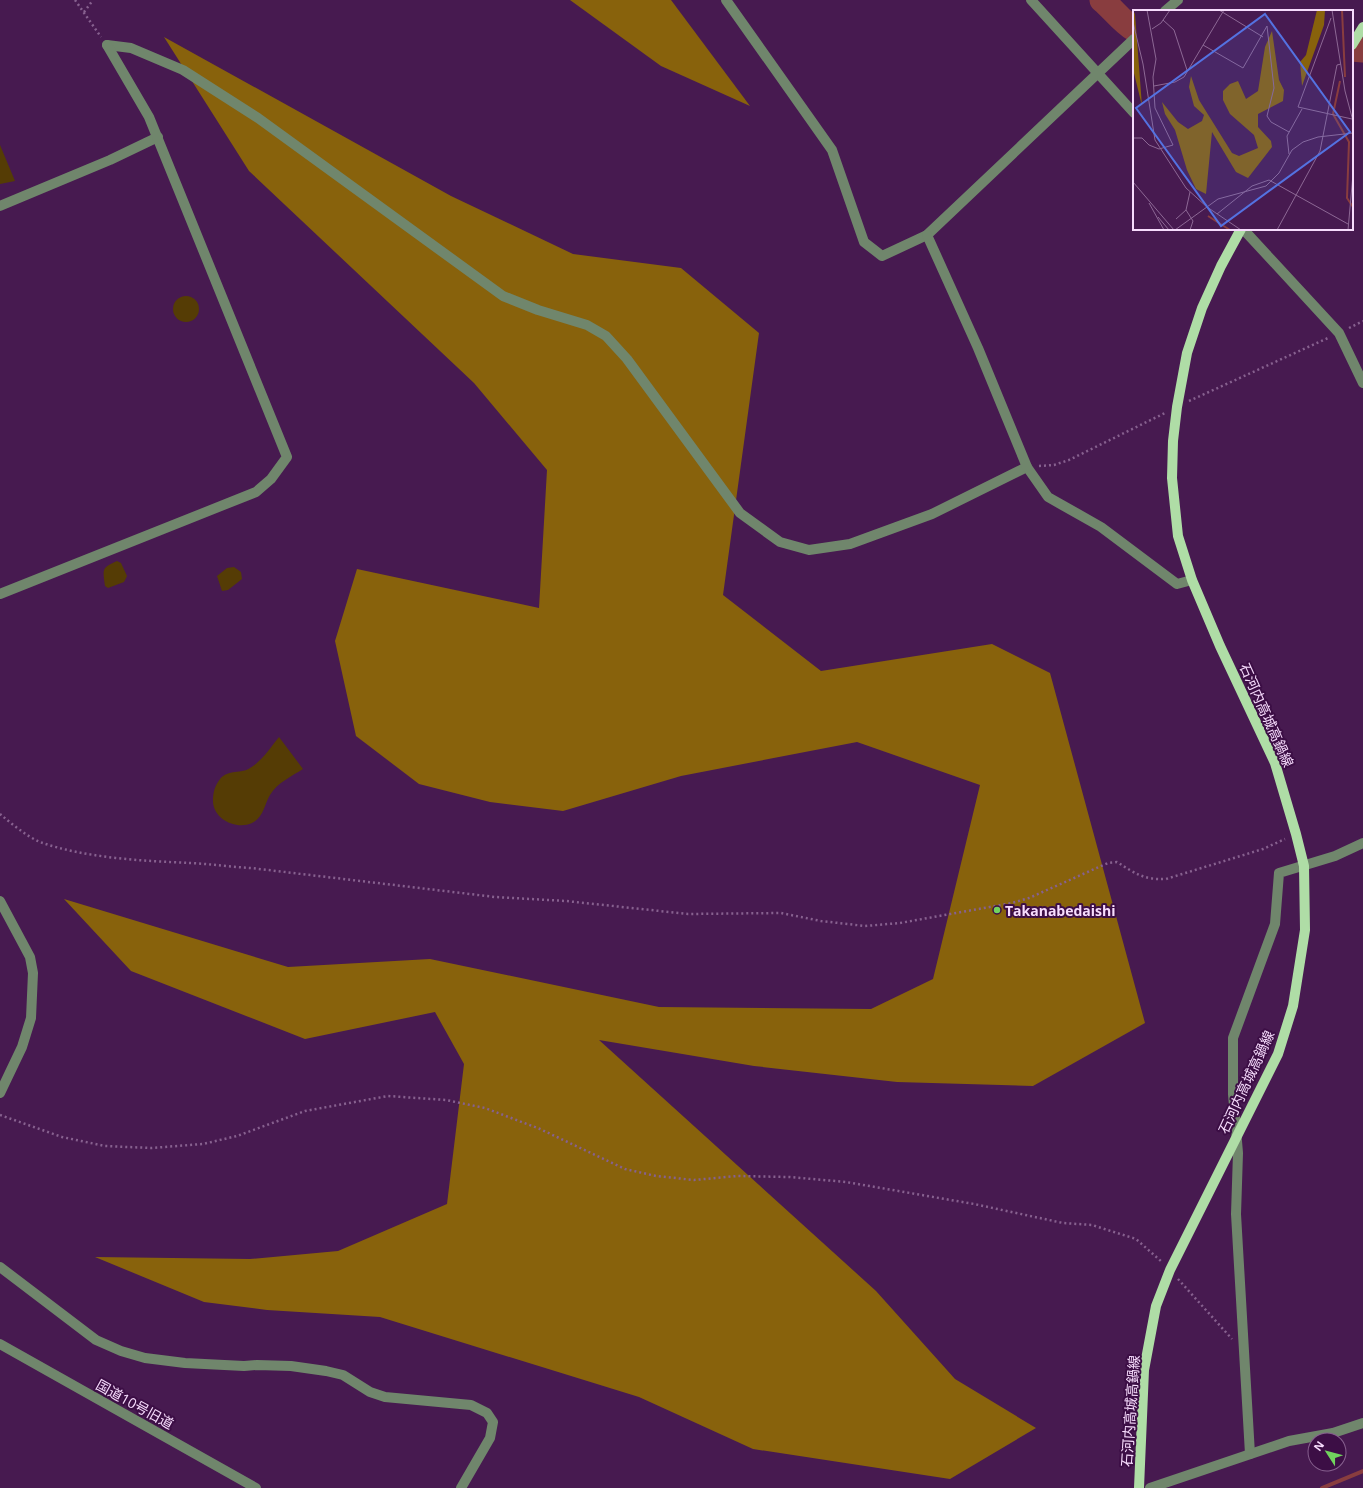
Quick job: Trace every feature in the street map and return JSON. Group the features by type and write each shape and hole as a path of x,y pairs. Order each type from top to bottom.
{"main road":[{"path":"1353,43 1363,27"},
{"name":"石河内高城高鍋線","path":"1139,1488 1144,1370 1156,1306 1170,1270 1278,1054 1293,1006 1305,930 1304,866 1296,834 1275,763 1220,646 1192,580 1178,536 1172,478 1173,441 1177,407 1187,353 1202,308 1220,266 1241,230"}],"street":[{"path":"726,0 832,150 864,242 882,256 927,234 1133,40"},
{"path":"1030,0 1133,112"},
{"path":"1166,10 1178,0"},
{"path":"107,45 131,48 183,70 258,118 503,296 538,310 586,325 606,336 627,359 740,513 780,542 809,550 850,544 932,514 1026,467"},
{"path":"0,594 256,492 271,479 287,457 149,117 107,45"},
{"path":"0,206 110,160 158,138"},
{"path":"1243,230 1339,333 1363,383"},
{"path":"927,234 978,348 1026,467 1048,497 1101,527 1177,584 1192,580"},
{"path":"1250,1454 1236,1214 1238,1153 1233,1094 1233,1038 1275,924 1279,873 1336,856 1363,843"},
{"path":"0,900 30,957 33,973 31,1018 22,1047 0,1093"},
{"path":"0,1267 96,1340 121,1351 146,1358 185,1363 313,1368 338,1373 370,1392 385,1397 479,1407 487,1413 493,1422 490,1438 461,1488"},
{"name":"国道10号旧道","path":"0,1344 256,1488"},
{"path":"1150,1488 1289,1441 1333,1432 1363,1423"}],"path":[{"path":"75,0 107,45"},
{"path":"84,12 93,0"},
{"path":"1339,333 1363,321"},
{"path":"0,814 11,824 40,841 80,852 114,857 221,867 251,868 495,897 566,901 688,914 781,913 821,921 865,926 900,922 1012,903 1029,898 1108,863 1117,862 1138,875 1150,879 1166,879 1263,849 1296,834"},
{"path":"0,1115 62,1137 104,1146 151,1148 203,1144 237,1136 305,1111 388,1096 446,1100 485,1108 540,1129 626,1168 656,1176 694,1180 737,1176 790,1177 846,1182 974,1204 1062,1223 1092,1225 1136,1239 1170,1270 1244,1353"}],"shaded area":[{"path":"570,0 671,0 750,106 661,66"},
{"path":"164,37 451,196 573,254 681,268 759,333 723,595 821,671 992,644 1050,673 1145,1023 1033,1086 897,1082 754,1066 599,1040 876,1291 955,1379 1036,1428 950,1479 753,1449 639,1397 380,1317 267,1310 204,1302 95,1257 250,1259 338,1251 447,1204 464,1064 435,1012 305,1039 131,971 64,899 288,967 430,959 659,1007 871,1009 933,979 980,785 857,742 681,776 563,811 490,802 419,784 356,736 335,641 357,569 539,608 547,470 474,383 249,171"},
{"path":"0,145 15,181 0,184"},
{"path":"186,296 195,300 199,309 195,318 186,322 177,318 173,309 177,300"},
{"path":"117,561 121,563 127,576 124,582 108,588 105,586 104,570 108,565"},
{"path":"234,567 241,572 242,579 228,590 222,591 217,576 227,568"},
{"path":"279,737 303,769 285,780 273,791 259,818 252,823 240,825 227,822 217,814 214,808 213,796 216,785 223,776 247,770 258,762"}],"waterway":[{"path":"1102,0 1125,23 1133,28"},
{"path":"1353,49 1363,50"},
{"path":"1322,1488 1363,1471"}],"place":[{"name":"Takanabedaishi","path":"997,910"}]}
